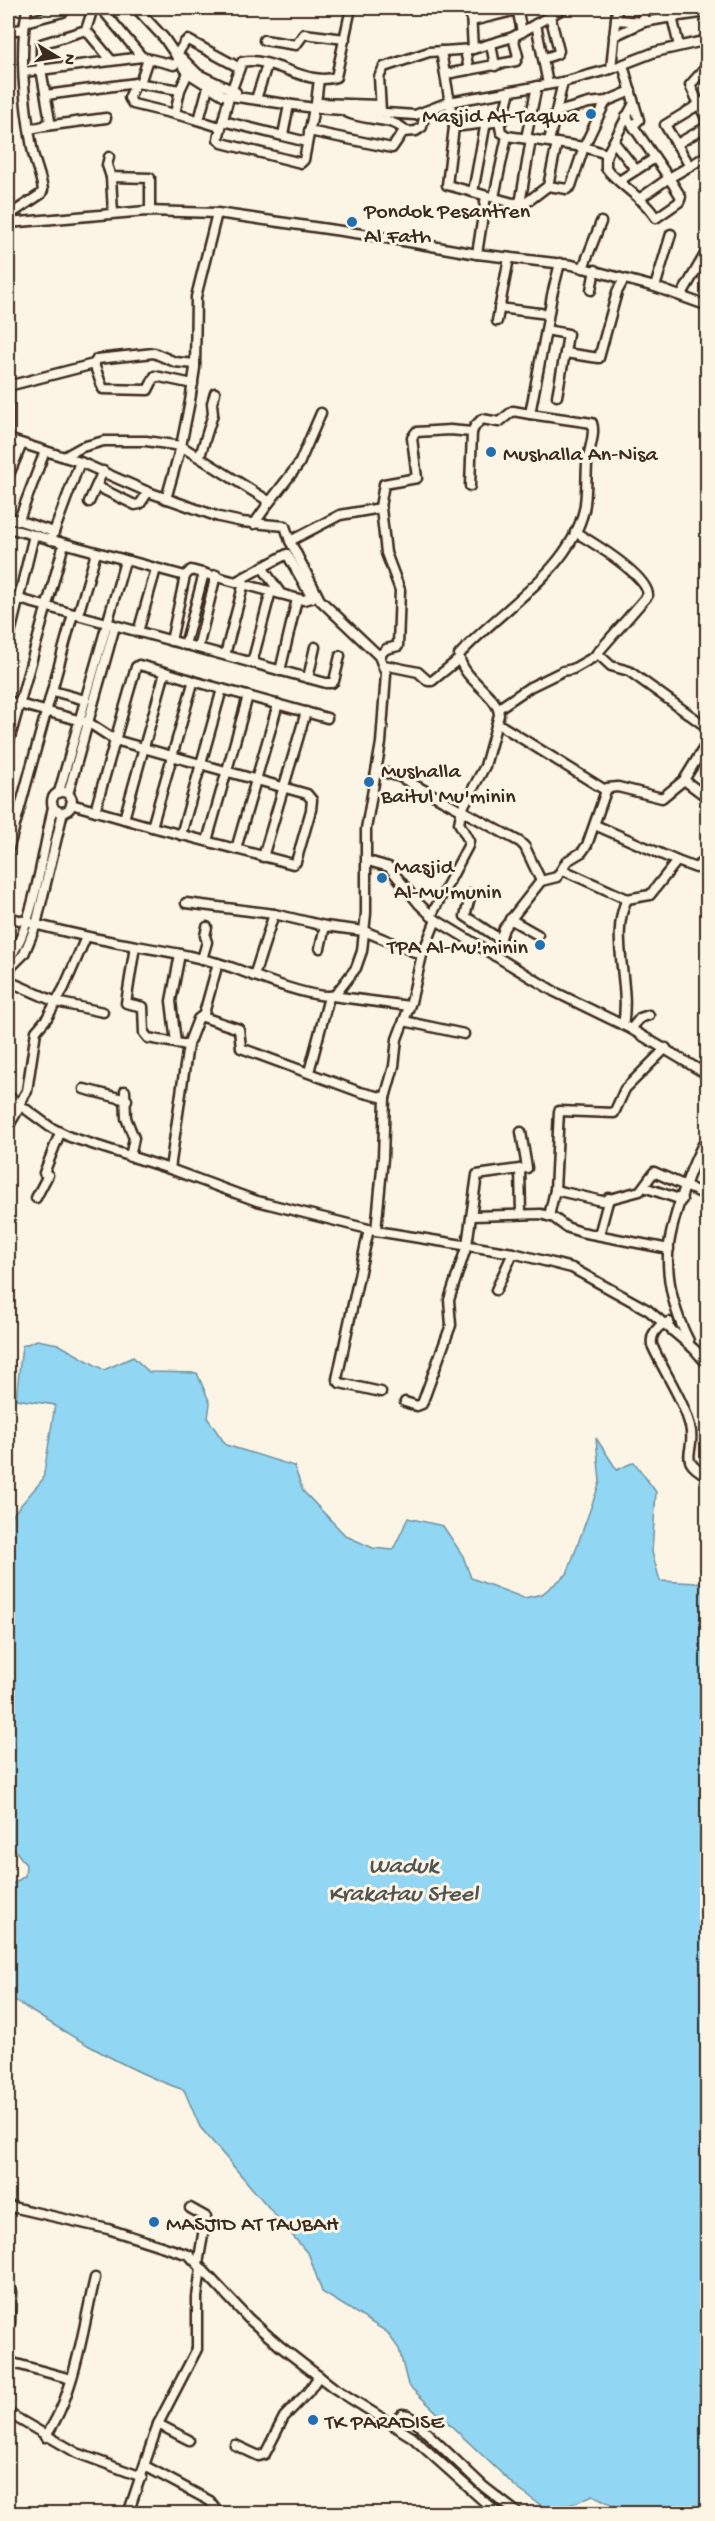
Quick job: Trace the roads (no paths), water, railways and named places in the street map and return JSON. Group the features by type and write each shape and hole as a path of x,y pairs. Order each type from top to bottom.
{"street":[{"path":"8,216 42,192 30,129 24,72 24,26 27,8"},
{"path":"8,31 24,26 45,12 63,12 67,8"},
{"path":"86,30 93,8"},
{"path":"101,8 145,58"},
{"path":"136,8 158,32 188,73 208,87 230,94 284,102 380,108 415,115 449,102 563,82 611,69 679,46 708,40"},
{"path":"319,80 303,161 298,163 221,142 218,139 238,67 245,61 319,80 331,79 338,75 351,8"},
{"path":"469,70 474,8"},
{"path":"380,108 379,77 383,68 415,55 469,49 513,37 564,8"},
{"path":"611,69 617,8"},
{"path":"642,8 644,22"},
{"path":"472,21 517,9 522,32"},
{"path":"614,36 671,12 708,12"},
{"path":"671,12 679,46"},
{"path":"545,58 559,51 550,15"},
{"path":"616,20 644,22"},
{"path":"536,24 545,58 548,84"},
{"path":"86,30 111,60"},
{"path":"44,126 50,121 41,69 42,43 86,30"},
{"path":"264,40 296,45 304,34 345,39"},
{"path":"446,74 517,60 518,52 513,37"},
{"path":"24,72 111,60 145,58 174,65 188,40 238,67"},
{"path":"491,44 495,66"},
{"path":"441,51 454,127 447,184 490,197 520,204 529,201 548,186 563,82"},
{"path":"177,57 198,74 230,94 257,96 284,102"},
{"path":"145,58 138,83 129,98 132,104 307,142"},
{"path":"257,96 267,65"},
{"path":"623,65 639,120 634,125"},
{"path":"677,144 708,125 704,102 690,83 708,65"},
{"path":"175,114 180,90 188,73"},
{"path":"46,95 138,83 180,90"},
{"path":"520,204 537,86"},
{"path":"199,120 208,87"},
{"path":"454,127 504,119 510,91"},
{"path":"557,112 589,103 607,101 631,91"},
{"path":"548,186 567,189 571,186 584,147 607,101"},
{"path":"283,135 284,102"},
{"path":"690,166 665,124 704,102"},
{"path":"626,116 681,199 656,218 606,168 604,162 626,116 634,103"},
{"path":"315,105 344,110 380,108"},
{"path":"344,110 358,117 416,131 423,127 425,113"},
{"path":"30,129 106,118"},
{"path":"499,121 501,132 507,136 584,147 607,154"},
{"path":"473,192 486,122"},
{"path":"309,131 391,148 405,130"},
{"path":"477,254 507,136"},
{"path":"614,142 636,170"},
{"path":"639,199 708,155"},
{"path":"109,157 107,162 111,177 113,213"},
{"path":"619,181 655,158"},
{"path":"111,177 150,178 150,210"},
{"path":"8,223 150,210 217,213 369,235 477,254 561,263 655,287 708,306"},
{"path":"166,499 182,446 195,364 196,297 217,213"},
{"path":"583,268 601,222"},
{"path":"655,287 671,234"},
{"path":"681,296 708,249"},
{"path":"496,321 509,258"},
{"path":"530,414 561,263"},
{"path":"591,290 595,270"},
{"path":"566,353 599,358 624,279"},
{"path":"499,308 549,314"},
{"path":"546,330 568,334 557,396"},
{"path":"8,386 94,364 99,359 148,353 160,355 175,362 195,364"},
{"path":"94,364 103,389 148,390 155,376 193,384"},
{"path":"8,379 8,439 80,462 147,492 230,520 285,526 290,541 320,600 379,656 384,665 386,679 377,770 368,818 368,861 362,951 356,968 338,993 331,997 309,1072"},
{"path":"200,456 213,414 212,403 215,393"},
{"path":"384,665 418,672 428,681 432,681 546,576 575,532 586,498 588,453 593,427 589,421 513,411 499,422 482,419 472,432 470,486"},
{"path":"254,524 299,464 321,412"},
{"path":"379,656 386,649 398,646 400,604 398,581 386,553 380,507 384,484 416,479 414,433 450,430 472,432"},
{"path":"64,457 82,447 104,441 146,441 182,446 248,487 267,500 268,504"},
{"path":"8,477 22,444"},
{"path":"17,520 21,517 45,451"},
{"path":"52,536 80,462"},
{"path":"89,502 98,487 103,471"},
{"path":"98,487 135,506 140,504 147,492"},
{"path":"290,541 340,515 380,507"},
{"path":"8,517 52,536 64,544 185,576"},
{"path":"8,528 34,535 52,536"},
{"path":"381,1392 340,1383 337,1379 372,1230 383,1158 385,1098 394,1066 397,1040 434,918 470,840 459,823 462,810 480,778 497,723 499,708 530,687 582,665 597,654 648,592 631,571 603,549 575,532"},
{"path":"8,642 34,535"},
{"path":"8,745 64,544"},
{"path":"8,851 53,691 96,553"},
{"path":"171,640 185,576 191,570 240,582 281,595 308,601 312,598 288,555 262,567 240,582 225,655"},
{"path":"64,793 89,723 125,561"},
{"path":"262,567 281,595"},
{"path":"138,632 156,569"},
{"path":"185,645 204,573"},
{"path":"198,648 216,576"},
{"path":"252,663 271,591"},
{"path":"8,596 280,671 332,683 340,656"},
{"path":"280,671 297,599"},
{"path":"8,701 20,705 79,720 89,723 115,740 307,794 312,800 311,810 296,862 289,863 71,804 64,793 79,720 111,625"},
{"path":"308,678 315,647"},
{"path":"597,654 611,666 629,671 708,728"},
{"path":"459,658 473,682 499,708"},
{"path":"95,811 136,667 139,665 327,718"},
{"path":"124,819 165,672"},
{"path":"152,827 193,681"},
{"path":"181,835 222,689"},
{"path":"53,691 85,700"},
{"path":"207,841 248,696"},
{"path":"236,849 278,704"},
{"path":"263,856 306,712"},
{"path":"497,723 605,790"},
{"path":"495,956 503,931 510,919 541,881 557,877 567,861 582,852 595,825 605,790 618,787 662,798 684,780 708,741"},
{"path":"377,770 400,777 520,842 525,847 541,881"},
{"path":"684,780 708,798"},
{"path":"8,958 17,948 26,922 53,807 53,797 64,793"},
{"path":"8,970 24,954 36,925 63,812 71,804"},
{"path":"53,807 63,812"},
{"path":"595,825 696,868 708,856"},
{"path":"368,861 389,867 434,918 566,998 627,1027 706,1072"},
{"path":"563,870 627,899 650,895 677,861"},
{"path":"471,894 466,917 501,940"},
{"path":"627,899 619,924 627,1027"},
{"path":"186,903 274,914 325,926 364,931 422,955"},
{"path":"254,976 274,914"},
{"path":"8,917 86,937 218,963 305,992 409,1006"},
{"path":"510,919 538,935"},
{"path":"320,948 325,926"},
{"path":"202,959 207,942 205,936 207,927"},
{"path":"8,1127 27,1091 36,1032 56,1002 86,937"},
{"path":"135,946 126,1003 143,1007 144,1033 148,1038 188,1045"},
{"path":"176,1043 171,1001 180,954"},
{"path":"170,1169 188,1045 198,1018 202,1016 218,963"},
{"path":"8,981 56,1002 103,1012"},
{"path":"627,1027 649,1015"},
{"path":"202,1016 239,1029 241,1048 360,1092 385,1098"},
{"path":"404,1021 464,1034"},
{"path":"549,1216 555,1190 559,1111 613,1114 625,1089 666,1048"},
{"path":"84,1089 126,1096 126,1118 134,1138 130,1157"},
{"path":"8,1096 60,1133 170,1169 256,1201 372,1230 513,1253 572,1268 634,1301 665,1323 708,1365"},
{"path":"405,1402 417,1406 423,1401 451,1325 449,1300 467,1245 478,1174 527,1167 521,1132"},
{"path":"36,1198 48,1175 44,1173 60,1133"},
{"path":"694,1349 678,1321 670,1272 669,1249 682,1200 708,1136"},
{"path":"520,1169 521,1214"},
{"path":"555,1190 597,1200 609,1198 640,1191 654,1172 708,1196"},
{"path":"644,1187 682,1200"},
{"path":"599,1235 609,1198"},
{"path":"472,1216 521,1214 549,1216 574,1230 669,1249"},
{"path":"496,1290 513,1253"},
{"path":"678,1321 665,1323 652,1336 652,1345 679,1397 690,1425 689,1463 693,1468 708,1476"},
{"path":"8,2206 108,2229 183,2253 200,2266 249,2319 341,2392 412,2437 498,2514"},
{"path":"128,2514 159,2424 197,2349 197,2297 206,2217 203,2213 190,2208"},
{"path":"45,2437 59,2414 71,2379 95,2278"},
{"path":"8,2292 11,2291 10,2324"},
{"path":"13,2363 71,2379"},
{"path":"235,2445 259,2456 265,2454 284,2417 308,2392 319,2376"},
{"path":"8,2414 45,2437 97,2462 142,2477"},
{"path":"392,2423 402,2414 408,2415 484,2487 519,2514"},
{"path":"159,2424 189,2440"},
{"path":"145,2466 210,2501 220,2514"}],"water":[{"name":"Waduk Krakatau Steel","path":"37,1340 58,1344 104,1370 133,1357 149,1372 197,1373 210,1403 208,1419 226,1445 294,1466 303,1491 346,1536 373,1548 393,1550 408,1518 443,1526 463,1556 471,1578 524,1598 542,1594 567,1574 600,1482 596,1438 617,1470 634,1462 656,1492 652,1552 660,1581 697,1583 707,1581 708,2497 697,2513 628,2513 593,2495 552,2513 518,2489 408,2385 399,2349 387,2332 322,2292 309,2255 200,2127 184,2090 116,2060 8,1996 8,1887 25,1876 26,1865 8,1840 8,1533 14,1513 43,1479 55,1405 16,1399 22,1346"}],"place":[{"name":"Masjid At-Taqwa","path":"591,114"},
{"name":"Pondok Pesantren Al Fath","path":"352,222"},
{"name":"Mushalla An-Nisa","path":"491,452"},
{"name":"Mushalla Baitul Mu'minin","path":"369,782"},
{"name":"Masjid Al-Mu'munin","path":"382,878"},
{"name":"TPA Al-Mu'minin","path":"540,945"},
{"name":"MASJID AT TAUBAH","path":"154,2222"},
{"name":"TK PARADISE","path":"313,2420"}]}
